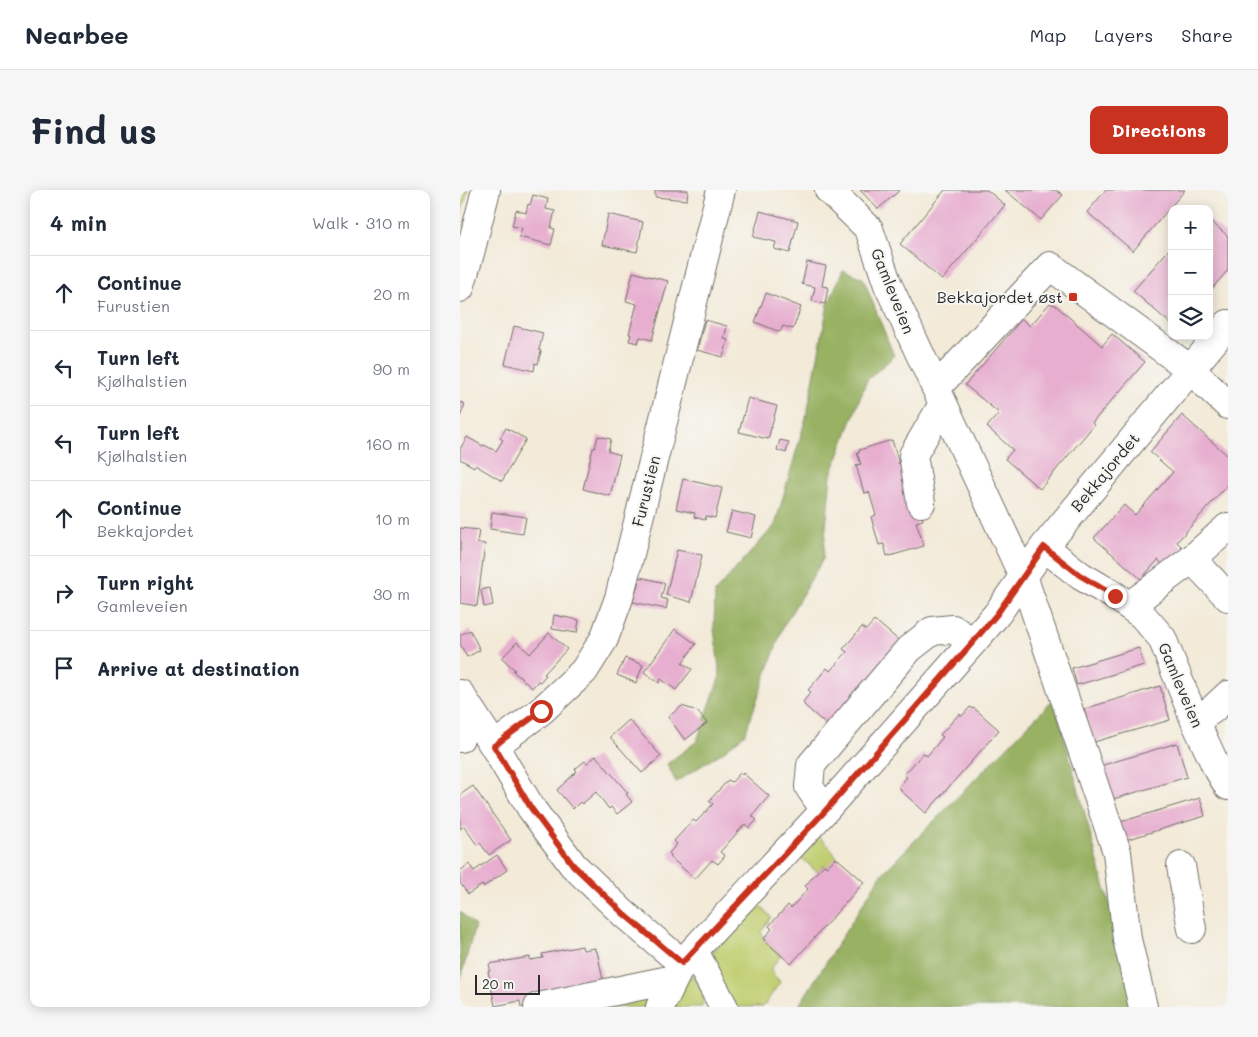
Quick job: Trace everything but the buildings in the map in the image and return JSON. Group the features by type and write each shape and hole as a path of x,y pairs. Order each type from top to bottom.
{"street":[{"path":"460,288 486,190"},
{"name":"Furustien","path":"494,746 541,711 584,671 604,639 619,598 721,190"},
{"name":"Gamleveien","path":"828,190 869,229 888,285 1023,576 1117,852 1127,939 1143,1007"},
{"path":"921,503 913,455 939,396 1050,266 1190,369 1228,405"},
{"name":"Bekkajordet","path":"660,1007 683,964 826,810 997,614 1044,547 1228,324"},
{"path":"1129,606 1192,559 1228,527"},
{"name":"Gamleveien","path":"1044,547 1081,576 1142,615 1162,638 1196,721 1228,786"},
{"path":"1192,559 1228,597"},
{"path":"826,810 809,787 811,765 909,649 932,632 952,629 973,642"},
{"path":"1196,721 1228,695"},
{"path":"464,716 494,746 531,808 573,865 624,914 683,964 724,1007"},
{"path":"1181,866 1192,929"},
{"path":"538,1007 683,964"}],"green space":[{"path":"460,190 468,190 460,218"},
{"path":"843,270 863,278 894,356 867,380 831,475 823,559 783,627 745,734 723,752 676,782 667,764 697,741 720,676 714,628 715,592 775,525 807,414 828,304"},
{"path":"1054,699 1106,892 1141,1002 1146,1007 798,1007 881,875"},
{"path":"817,835 830,847 838,859 827,867 824,865 817,872 798,855"},
{"path":"756,901 771,917 761,932 765,941 781,955 770,970 780,982 763,1007 732,1007 707,959"},
{"path":"460,911 475,926 460,981"},
{"path":"692,974 704,994 702,1007 670,1007"},
{"path":"653,993 647,1007 577,1007"}],"place":[{"name":"Bekkajordet øst","path":"1073,297"}],"route":[{"path":"541,711 494,746 531,808 573,865 624,914 682,963 826,810 973,642 997,614 1044,547 1081,576 1115,596"}]}
